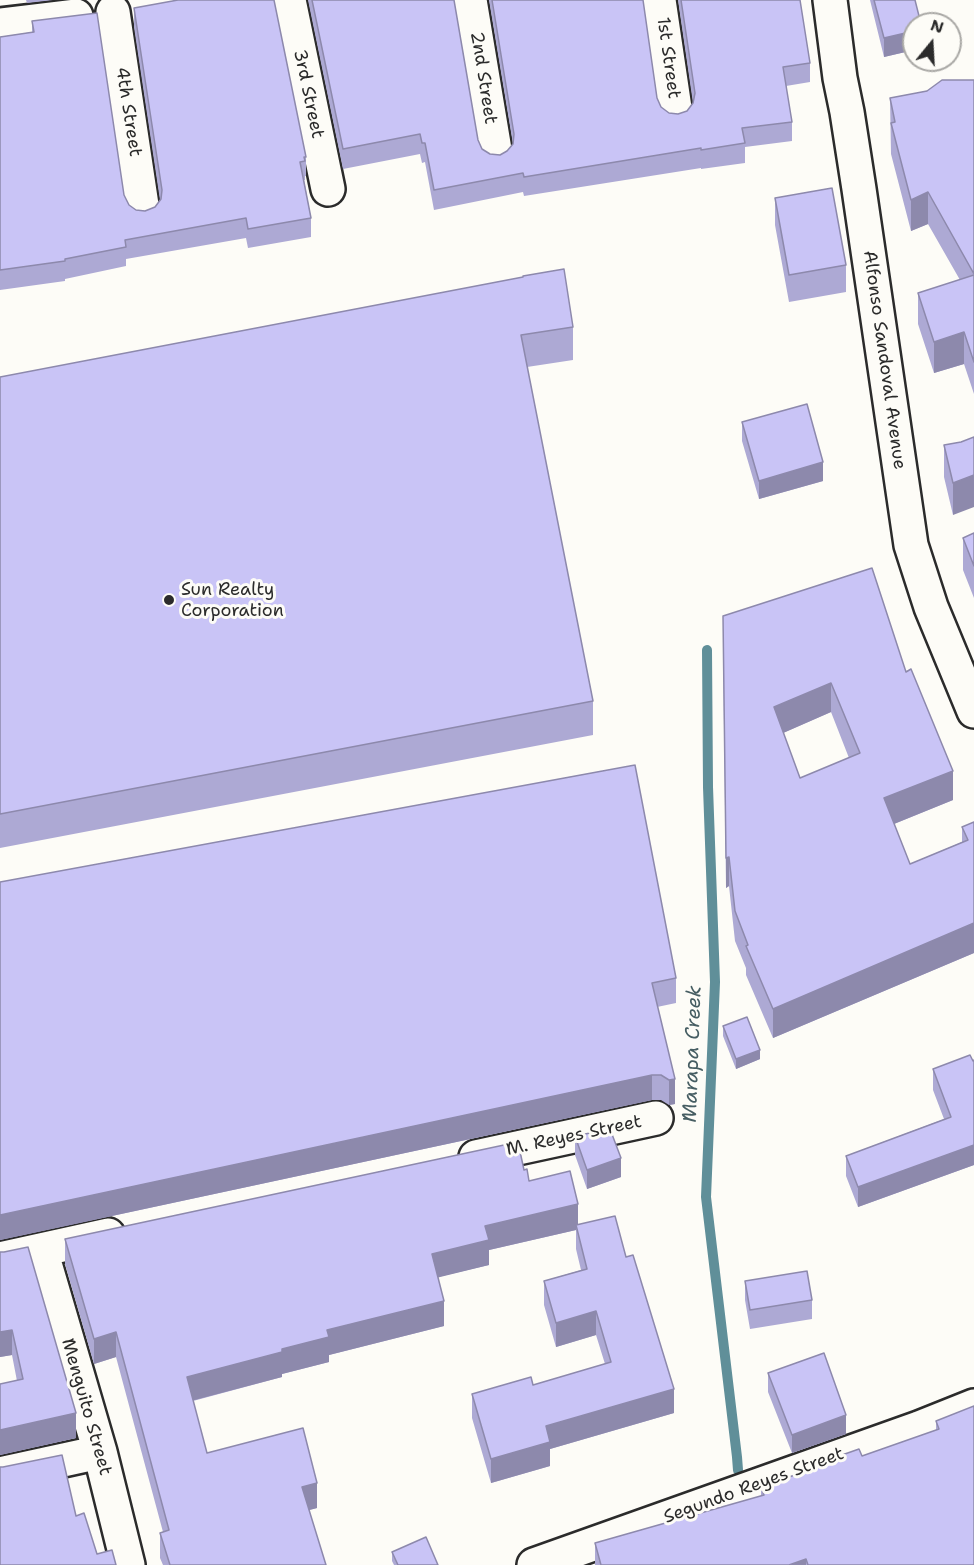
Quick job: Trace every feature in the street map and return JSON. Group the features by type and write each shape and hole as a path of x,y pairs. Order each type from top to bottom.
{"street":[{"name":"3rd Street","path":"288,0 328,189"},
{"name":"2nd Street","path":"470,0 496,156"},
{"name":"1st Street","path":"659,0 676,115"},
{"name":"Alfonso Sandoval Avenue","path":"830,0 911,545 931,608 974,711"},
{"path":"0,25 146,6"},
{"name":"4th Street","path":"113,12 143,212"},
{"name":"M. Reyes Street","path":"447,1163 656,1118"},
{"path":"0,1259 134,1230"},
{"name":"Menguito Street","path":"41,1250 100,1452 128,1565"},
{"name":"Segundo Reyes Street","path":"534,1565 974,1407"},
{"path":"0,1474 100,1452"}],"building":[{"path":"178,0 274,0 306,157 304,157 305,161 300,162 311,218 248,229 246,218 125,240 126,247 65,259 65,261 0,270 0,37 34,32 32,21 97,13 124,195 129,205 136,210 145,211 155,207 161,199 162,190 134,8"},
{"path":"312,0 454,0 478,140 482,149 490,154 500,155 507,151 513,144 514,134 492,0 643,0 657,98 661,107 669,113 678,114 687,111 693,103 695,93 681,0 800,0 810,63 783,67 792,122 742,128 745,143 524,177 523,173 434,190 425,143 422,143 420,134 343,149"},
{"path":"874,0 915,0 918,12 902,12 902,34 884,38"},
{"path":"942,80 974,80 974,274 928,192 911,200 891,123 895,122 890,98 927,91"},
{"path":"832,188 846,265 789,275 775,198"},
{"path":"564,269 573,327 521,335 593,701 0,814 0,377"},
{"path":"974,275 974,362 964,332 934,342 918,293"},
{"path":"807,404 823,462 759,481 742,422"},
{"path":"974,437 974,475 953,483 944,445"},
{"path":"974,533 974,566 963,538"},
{"path":"872,568 906,672 911,669 953,771 884,798 910,864 968,840 962,827 974,822 974,923 773,1009 746,946 748,945 735,911 729,857 726,858 723,616","holes":["831,683 860,753 800,778 774,707"]},
{"path":"635,765 676,978 652,983 675,1079 669,1080 661,1075 652,1075 0,1215 0,882"},
{"path":"747,1017 760,1050 736,1059 723,1026"},
{"path":"970,1055 974,1060 974,1145 858,1187 846,1156 951,1117 933,1069"},
{"path":"610,1129 621,1158 587,1170 575,1136"},
{"path":"518,1142 524,1170 527,1169 529,1181 570,1171 578,1204 485,1226 489,1240 432,1254 444,1301 327,1330 329,1337 187,1377 207,1453 303,1428 317,1483 302,1487 326,1565 170,1565 160,1533 169,1530 116,1332 94,1339 65,1239"},
{"path":"615,1216 626,1257 633,1255 674,1389 546,1426 550,1442 491,1459 472,1394 531,1377 533,1385 611,1362 596,1311 556,1323 544,1281 587,1269 576,1225"},
{"path":"28,1247 76,1413 0,1430 0,1384 23,1379 12,1330 0,1332 0,1252"},
{"path":"807,1271 812,1300 750,1310 745,1281"},
{"path":"824,1353 846,1415 792,1435 768,1373"},
{"path":"974,1406 974,1565 808,1565 806,1559 789,1565 601,1565 595,1543 764,1495 761,1487 806,1471 805,1468 859,1449 862,1456 939,1429 936,1421"},
{"path":"62,1455 76,1516 84,1513 97,1554 112,1550 116,1565 0,1565 0,1467"},
{"path":"426,1537 438,1565 398,1565 392,1552"}],"waterway":[{"name":"Marapa Creek","path":"707,650 708,787 715,982 706,1197 738,1470"}],"place":[{"name":"Sun Realty Corporation","path":"169,600"}]}
